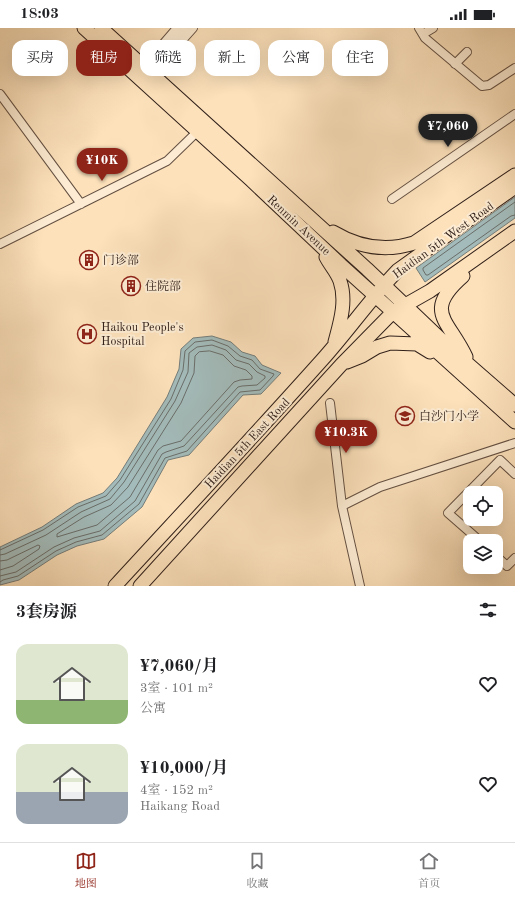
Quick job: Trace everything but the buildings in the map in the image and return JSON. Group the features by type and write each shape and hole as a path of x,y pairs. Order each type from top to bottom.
{"main road":[{"name":"Renmin Avenue","path":"84,28 316,223 515,405"},
{"name":"Renmin Avenue","path":"101,28 140,63"},
{"name":"Renmin Avenue","path":"154,76 251,180 317,243 515,422"},
{"path":"316,223 349,240 367,246 385,248 402,246 420,240 515,175"},
{"name":"Haidian 5th West Road","path":"375,296 398,270 515,187"},
{"path":"393,312 430,291 515,231"},
{"path":"471,366 463,350 442,318 442,301 447,291 462,277 515,238"},
{"path":"317,243 342,287 343,308 340,325 333,348"},
{"name":"Haidian 5th East Road","path":"115,586 333,348 375,296"},
{"name":"Haidian 5th East Road","path":"140,586 341,365 393,312"},
{"path":"341,365 362,356 377,347 390,343 417,344 454,367"}],"street":[{"path":"170,40 177,28"},
{"path":"174,40 184,28"},
{"path":"178,40 193,28"},
{"path":"424,30 425,38 480,79 487,82 515,65"},
{"path":"457,62 467,52"},
{"path":"457,62 477,83 484,86 489,85 515,68"},
{"path":"0,94 81,204"},
{"path":"392,199 515,114"},
{"path":"0,244 167,161 201,127"},
{"path":"330,403 342,506 360,586"},
{"path":"342,506 380,487 515,443"},
{"path":"472,534 448,513 500,460 515,474"},
{"path":"503,562 507,566 515,558"}],"water":[{"path":"515,197 515,218 425,282 416,268"},
{"path":"212,336 231,342 242,352 255,356 262,365 281,373 261,394 243,395 189,455 168,460 142,507 104,539 77,546 57,555 19,580 0,585 0,547 42,527 76,504 103,493 117,478 167,397 179,369 181,349 193,338"}],"place":[{"name":"门诊部","path":"89,260"},
{"name":"住院部","path":"131,286"},
{"name":"Haikou People's Hospital","path":"87,334"},
{"name":"白沙门小学","path":"405,416"}]}
